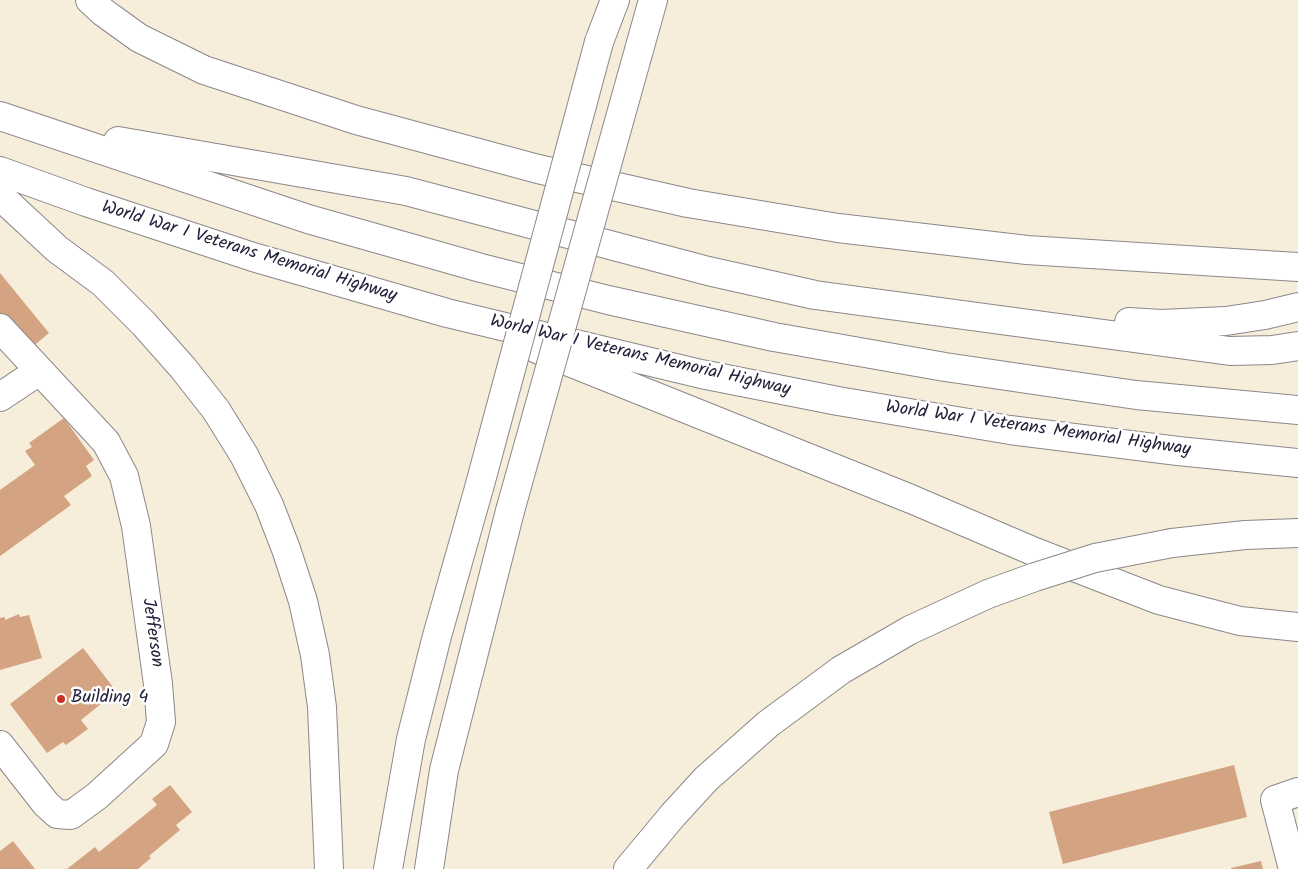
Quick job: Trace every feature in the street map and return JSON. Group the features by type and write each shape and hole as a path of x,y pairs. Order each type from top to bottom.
{"main road":[{"path":"90,0 103,12 139,38 204,70 356,120 538,169 688,203 838,228 1028,250 1298,267"},
{"path":"388,869 411,739 437,636 479,488 609,0"},
{"path":"599,42 615,0"},
{"path":"429,869 444,770 510,511 653,0"},
{"path":"0,116 308,219 480,268 617,302 774,337 944,367 1136,395 1298,410"},
{"path":"32,126 406,191 718,273 815,294 927,311 1230,351 1272,350 1298,346"},
{"name":"World War I Veterans Memorial Highway","path":"0,171 86,202 253,257 447,313 700,374 838,401 1010,430 1178,451 1298,463"},
{"path":"0,196 57,249 103,283 144,324 183,368 216,410 244,455 269,504 303,601 315,655 322,707 329,869"},
{"path":"927,311 1160,324 1226,321 1297,307"},
{"path":"447,313 910,499 1035,552 1159,600 1240,621 1298,627"},
{"name":"Jefferson","path":"0,328 106,442 124,476 136,526 158,684 161,722 154,744 97,796 71,815 57,814 46,804 0,746"},
{"path":"0,397 39,371"},
{"path":"628,869 706,779 768,724 849,666 910,630 988,594 1095,558 1172,544 1246,535 1298,533"},
{"path":"1293,869 1275,800 1298,792"}],"building":[{"path":"0,273 49,333 31,348 0,315"},
{"path":"64,418 94,460 86,466 92,476 64,496 71,505 0,556 0,490 35,465 25,451 32,447 29,443"},
{"path":"19,614 20,617 29,615 42,658 0,670 0,618 5,617 5,620"},
{"name":"Building 4","path":"83,648 113,687 105,693 108,697 81,720 88,729 66,745 63,742 47,753 10,704"},
{"path":"1234,765 1247,817 1063,864 1049,812"},
{"path":"170,785 192,812 176,825 180,830 149,856 151,858 138,869 67,869 95,847 99,852 157,805 152,799"},
{"path":"13,841 35,869 0,869 0,851"},
{"path":"1261,861 1263,869 1231,869 1231,868"}],"place":[{"name":"Building 4","path":"61,699"}]}
